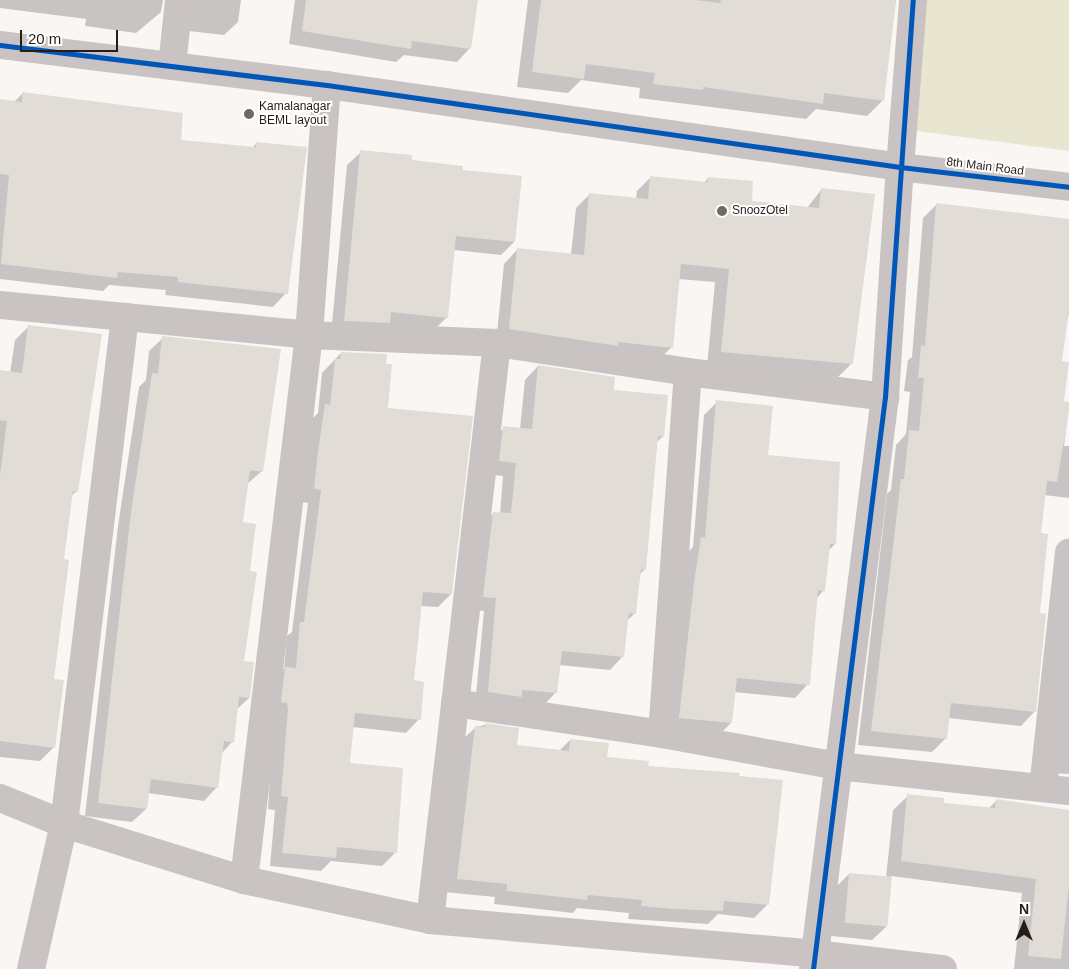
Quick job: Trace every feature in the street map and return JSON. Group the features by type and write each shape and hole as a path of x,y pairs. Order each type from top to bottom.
{"street":[{"path":"172,66 179,0"},
{"path":"814,961 885,397 913,0"},
{"name":"8th Main Road","path":"0,45 327,85 900,167 1069,187"},
{"path":"244,880 309,335 327,85"},
{"path":"0,306 309,335 497,343 688,372 885,397"},
{"path":"31,969 64,824 125,317"},
{"path":"430,920 497,343"},
{"path":"662,734 688,372"},
{"path":"456,703 662,734 838,766 1056,789 1069,552"},
{"path":"0,798 64,824 244,880 430,920 814,961 943,969"}],"shaded area":[{"path":"926,0 1069,0 1069,151 909,130"}],"building":[{"path":"306,0 478,0 471,49 412,41 411,49 302,31"},
{"path":"541,0 695,0 720,3 721,0 896,0 884,101 824,93 823,104 703,87 703,90 653,84 655,73 586,64 584,79 532,72"},
{"path":"22,92 183,113 181,140 256,147 256,142 307,147 288,294 178,282 178,277 118,272 117,278 1,264 9,175 0,174 0,99 22,102"},
{"path":"360,150 412,155 412,160 463,166 463,170 522,176 515,242 456,236 448,318 391,312 390,323 344,321"},
{"path":"650,176 707,182 708,177 753,181 752,201 819,208 821,188 875,194 853,364 721,352 729,269 681,264 673,348 618,342 618,346 509,329 517,248 584,255 589,193 648,199"},
{"path":"936,203 1069,219 1069,311 1062,361 1069,362 1064,401 1069,402 1069,411 1057,482 1047,481 1041,533 1048,534 1040,613 1046,614 1036,712 951,703 947,739 871,731 901,479 904,479 909,430 919,431 924,378 918,378 921,345 925,346"},
{"path":"28,325 102,334 78,492 73,491 64,559 69,560 54,679 64,680 55,748 0,741 0,475 7,421 0,420 0,370 22,373"},
{"path":"162,336 281,349 263,472 250,470 243,522 256,524 250,571 257,572 244,661 254,662 250,698 239,697 234,743 224,741 218,788 151,779 147,809 98,803 131,512 152,373 158,374"},
{"path":"341,352 387,354 386,364 392,364 388,408 473,416 452,594 423,592 414,680 424,682 421,720 355,713 350,763 403,768 397,853 337,847 336,858 282,853 288,797 281,796 288,709 287,703 281,702 285,667 296,668 300,622 304,622 321,490 314,489 318,451 325,404 330,405 335,359 340,359"},
{"path":"538,365 615,377 614,390 668,395 664,437 658,436 646,570 641,569 636,614 629,613 624,657 562,651 557,693 522,690 522,697 488,692 496,598 483,597 493,512 511,513 516,463 499,461 503,426 532,429"},
{"path":"716,400 773,406 768,455 840,462 836,544 830,544 825,591 818,590 810,685 737,678 732,723 679,718 694,582 701,537 705,538"},
{"path":"485,723 519,728 517,745 569,751 570,739 609,743 607,757 649,761 648,766 740,773 739,776 783,780 769,905 724,901 723,911 674,909 641,906 642,900 588,895 587,900 507,891 507,884 457,879 475,726 485,727"},
{"path":"907,794 944,798 944,803 995,808 996,799 1069,810 1069,885 1061,959 1028,956 1036,879 901,861"},
{"path":"849,873 892,877 887,927 845,923"}],"cycle path":[{"path":"813,969 885,397 913,0"},
{"path":"0,45 327,85 900,167 1069,187"}],"place":[{"name":"Kamalanagar BEML layout","path":"249,114"},
{"name":"SnoozOtel","path":"722,211"}]}
